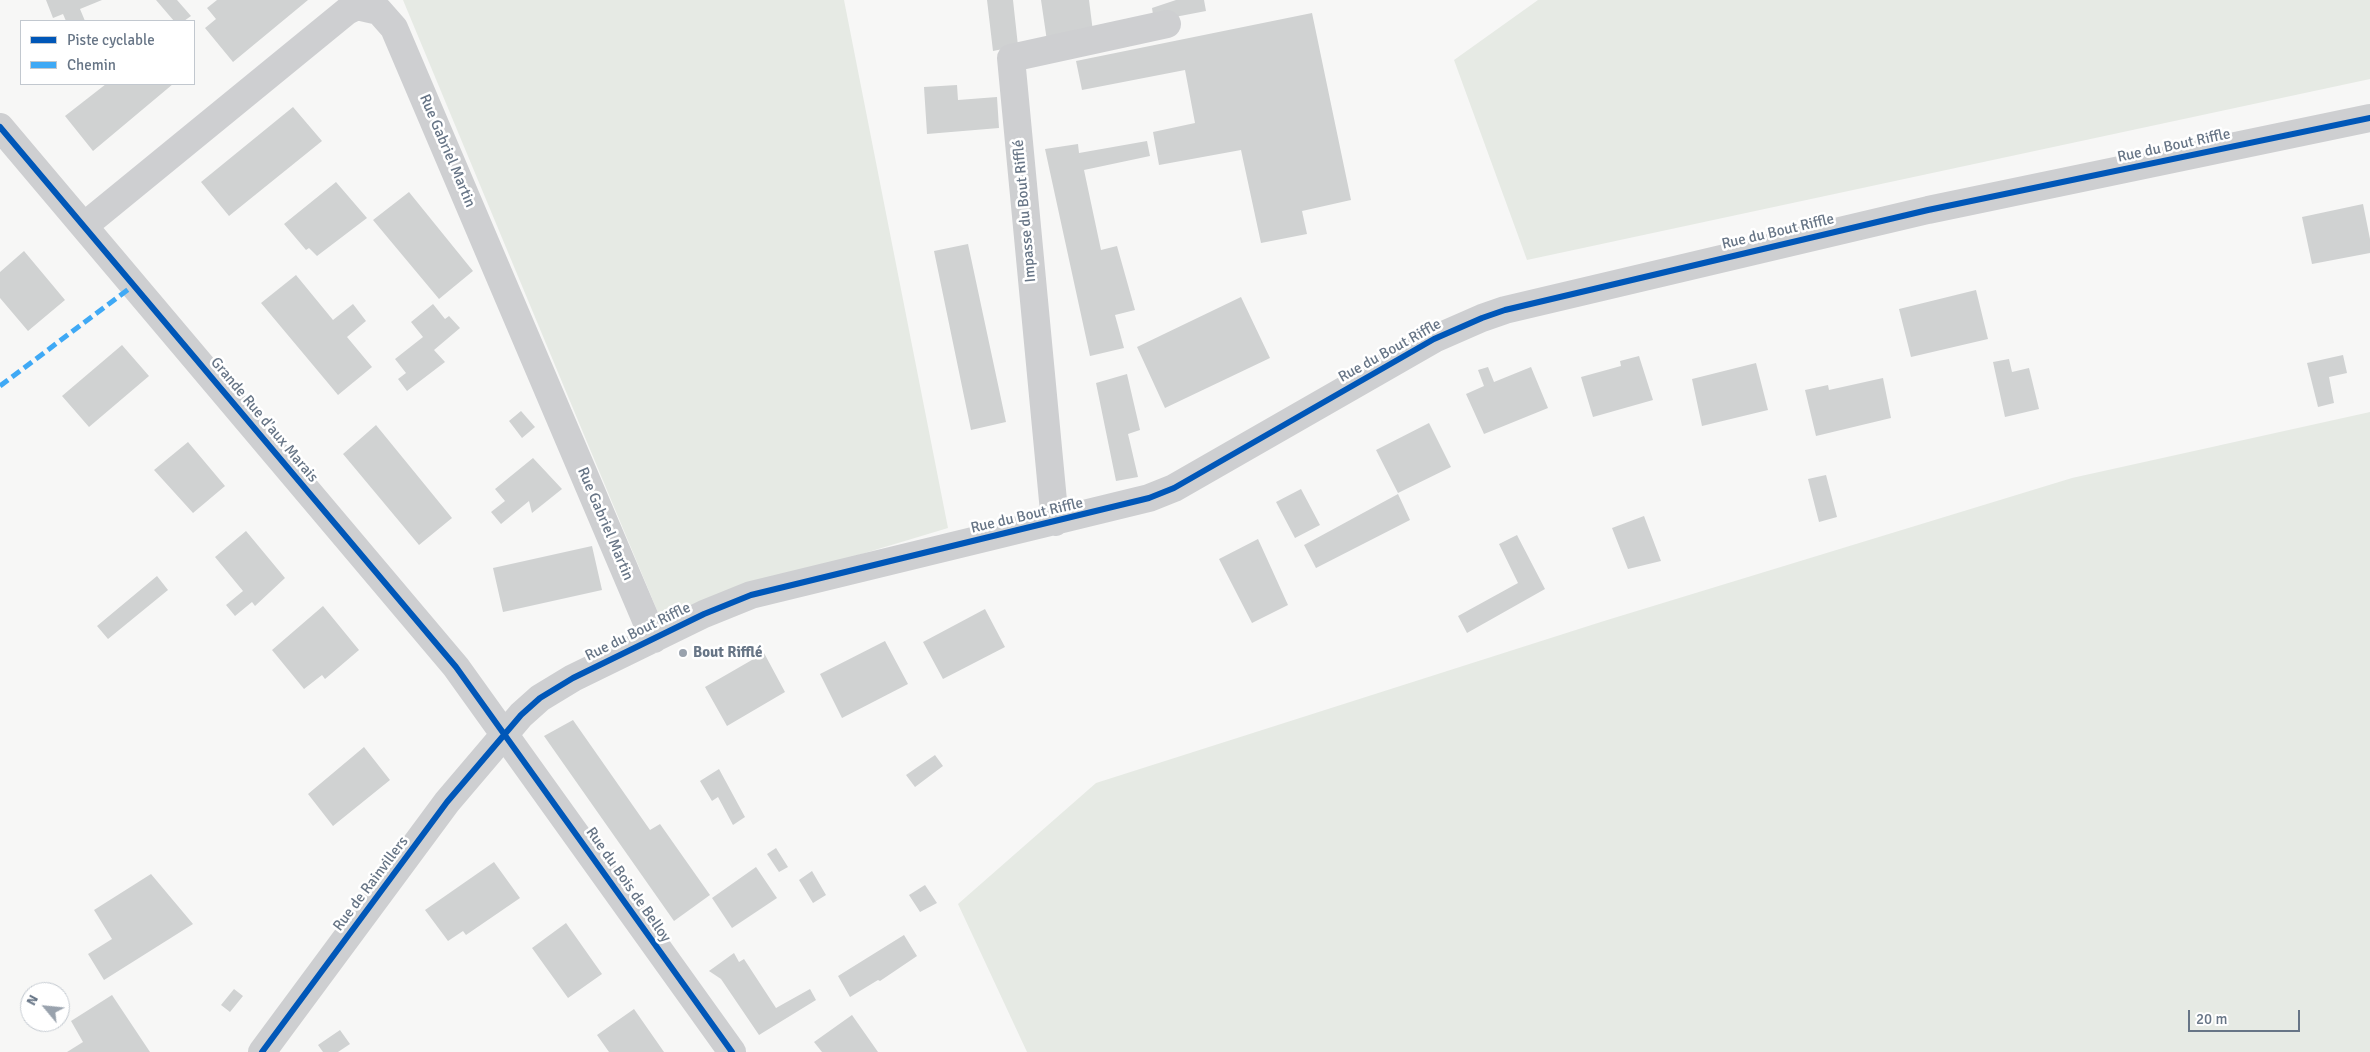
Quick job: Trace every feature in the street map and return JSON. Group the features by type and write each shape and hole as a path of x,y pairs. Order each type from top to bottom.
{"street":[{"name":"Rue Gabriel Martin","path":"84,226 346,11 357,6 378,11 394,28 654,639"},
{"name":"Impasse du Bout Rifflé","path":"1055,522 1011,58 1167,24"},
{"name":"Rue du Bout Riffle","path":"504,733 540,698 555,688 704,614 751,595 1130,504 1174,488 1434,339 1505,310 1928,210 2370,118"},
{"name":"Grande Rue d'aux Marais","path":"0,127 456,667 504,733"},
{"name":"Rue de Rainvillers","path":"262,1052 447,802 504,733"},
{"name":"Rue du Bois de Belloy","path":"504,733 732,1052"}],"shaded area":[{"path":"403,0 844,0 948,528 659,615"},
{"path":"1538,0 2370,0 2370,79 1527,260 1454,60"},
{"path":"2370,412 2370,1052 1027,1052 958,904 1096,783 1604,621 2072,478"}],"building":[{"path":"46,0 102,0 80,9 85,20 66,20 63,14 53,18"},
{"path":"156,0 177,0 191,16 185,20 173,20"},
{"path":"217,0 308,0 233,62 205,28 216,19 207,8"},
{"path":"987,0 1013,0 1018,46 993,51"},
{"path":"1041,0 1089,0 1093,32 1047,41"},
{"path":"1176,0 1204,0 1206,11 1154,21 1152,8"},
{"path":"1312,13 1351,200 1302,211 1307,234 1261,243 1241,150 1159,165 1153,132 1195,123 1185,70 1082,90 1076,61"},
{"path":"105,85 172,85 93,151 65,116"},
{"path":"957,85 958,100 997,97 999,128 927,134 924,87"},
{"path":"293,107 322,141 229,216 201,182"},
{"path":"1147,141 1150,156 1084,170 1101,250 1117,246 1135,310 1115,315 1124,348 1090,356 1045,149 1078,144 1079,153"},
{"path":"336,182 367,218 317,256 309,248 306,250 284,224"},
{"path":"409,192 473,271 439,299 373,220"},
{"path":"2363,204 2370,239 2370,253 2312,264 2302,217"},
{"path":"968,244 1006,422 971,430 934,251"},
{"path":"24,251 65,300 28,331 0,298 0,272"},
{"path":"296,275 333,320 353,304 366,321 347,337 372,367 338,395 261,303"},
{"path":"1976,290 1988,339 1911,357 1899,309"},
{"path":"1241,297 1270,358 1165,408 1137,347"},
{"path":"433,304 445,319 449,316 460,328 434,350 445,362 407,391 398,379 406,373 395,359 423,337 411,322"},
{"path":"122,345 149,376 89,427 62,396"},
{"path":"2343,355 2347,373 2329,377 2334,403 2318,407 2307,363"},
{"path":"1639,356 1653,400 1593,417 1581,377 1621,366 1620,361"},
{"path":"2009,359 2012,372 2029,368 2039,409 2005,417 1993,362"},
{"path":"1756,363 1768,410 1702,426 1692,379"},
{"path":"1488,367 1494,382 1531,367 1548,408 1484,434 1466,394 1484,386 1478,370"},
{"path":"1127,374 1140,430 1128,434 1138,477 1116,481 1096,383"},
{"path":"1883,378 1891,418 1816,436 1805,390 1828,385 1829,390"},
{"path":"521,411 535,427 522,438 509,421"},
{"path":"1429,423 1451,467 1398,493 1376,450"},
{"path":"376,425 452,518 419,545 343,454"},
{"path":"188,442 225,486 193,513 154,470"},
{"path":"533,458 562,489 532,513 529,501 501,524 491,512 505,501 495,489"},
{"path":"1826,475 1837,517 1819,522 1808,479"},
{"path":"1301,489 1320,525 1295,538 1276,502"},
{"path":"1398,494 1410,520 1316,568 1304,545"},
{"path":"1644,516 1661,561 1628,569 1612,528"},
{"path":"246,531 285,578 255,606 252,602 235,616 226,605 243,591 215,557"},
{"path":"1517,535 1545,589 1467,633 1458,616 1518,583 1499,544"},
{"path":"1258,539 1288,605 1252,623 1219,559"},
{"path":"592,546 602,590 503,612 493,568"},
{"path":"157,576 168,590 108,639 97,626"},
{"path":"323,606 359,650 325,679 322,675 304,689 272,650"},
{"path":"985,609 1005,647 943,679 923,642"},
{"path":"885,641 908,684 842,718 820,674"},
{"path":"764,653 785,692 727,726 705,687"},
{"path":"573,720 650,830 660,824 710,895 674,921 544,736"},
{"path":"364,747 390,780 333,826 308,794"},
{"path":"935,755 943,766 915,787 906,775"},
{"path":"719,769 745,817 733,825 718,797 712,801 700,781"},
{"path":"776,848 788,867 779,872 767,854"},
{"path":"494,862 520,898 466,935 463,931 448,941 425,910"},
{"path":"756,867 777,898 732,928 712,898"},
{"path":"812,871 826,895 813,903 799,880"},
{"path":"151,874 193,924 104,980 88,954 112,939 94,910"},
{"path":"925,885 937,903 920,912 909,895"},
{"path":"566,923 602,974 568,998 532,948"},
{"path":"904,935 917,956 880,981 878,980 850,997 838,976"},
{"path":"734,953 739,962 744,959 776,1008 810,989 816,1000 759,1035 721,979 709,971"},
{"path":"234,989 243,996 230,1012 221,1005"},
{"path":"112,995 150,1052 67,1052 83,1042 71,1021"},
{"path":"634,1009 664,1052 609,1052 597,1035"},
{"path":"852,1015 878,1052 822,1052 814,1042"},
{"path":"340,1030 350,1044 338,1052 323,1052 318,1045"}],"marked path":[{"path":"0,386 134,285"}],"cycle path":[{"path":"262,1052 447,802 521,715 540,698 573,678 704,614 751,595 1149,498 1174,488 1434,339 1505,310 1928,210 2370,118"},
{"path":"0,127 456,667 732,1052"}],"place":[{"name":"Bout Rifflé","path":"683,653"}]}
